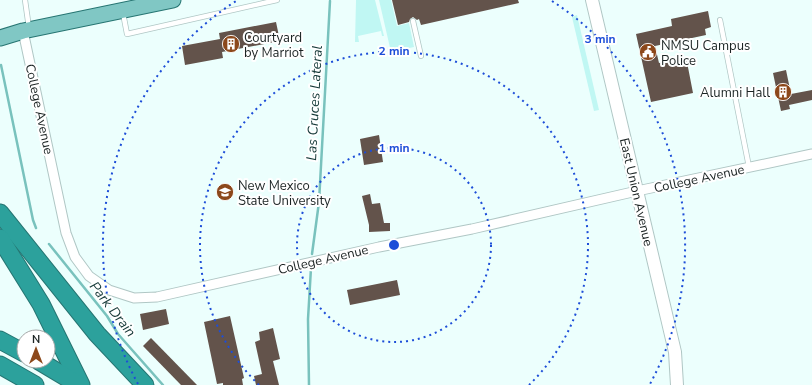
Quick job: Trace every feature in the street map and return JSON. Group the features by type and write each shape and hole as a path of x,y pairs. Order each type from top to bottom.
{"highway":[{"path":"0,213 97,334 145,385"},
{"path":"0,238 41,304 80,385"},
{"path":"0,340 16,349"},
{"path":"0,365 35,385"},
{"path":"53,369 80,385"}],"main road":[{"path":"0,38 122,6 173,0"},
{"path":"0,32 26,30"}],"street":[{"name":"East Union Avenue","path":"592,0 674,352 677,385"},
{"name":"College Avenue","path":"26,30 66,234 75,257 89,276 109,290 134,298 156,296 379,246 472,229 637,191 812,154"}],"lane":[{"path":"25,0 26,30"},
{"path":"122,6 127,34 277,0"},
{"path":"720,20 750,167"},
{"path":"413,21 421,56"}],"shaded area":[{"path":"356,0 375,0 384,36 382,36 381,31 358,36 359,42 355,42"},
{"path":"379,0 391,0 397,26 409,23 414,47 391,52"},
{"path":"577,15 599,110 594,111 572,17"}],"building":[{"path":"392,0 518,0 519,3 421,25 419,19 417,20 413,17 409,22 398,25"},
{"name":"NMSU Campus Police","path":"708,11 711,27 705,29 706,35 655,46 659,63 686,57 693,93 651,102 636,34 672,26 671,19"},
{"name":"Courtyard by Marriot","path":"276,22 280,41 222,52 223,58 185,65 182,46 220,39 219,33"},
{"name":"Alumni Hall","path":"786,70 791,94 812,90 812,100 789,105 790,109 781,111 773,73"},
{"path":"379,135 383,162 364,165 360,139"},
{"path":"370,194 372,204 380,203 384,223 390,223 390,231 369,232 369,225 362,196"},
{"path":"397,280 400,295 350,305 347,290"},
{"path":"166,309 169,324 143,330 140,314"},
{"path":"230,316 244,378 242,379 243,385 223,385 223,383 217,384 204,322"},
{"path":"273,328 280,359 273,361 279,385 256,385 254,376 262,374 255,342 260,340 259,332"},
{"path":"151,338 197,385 181,385 143,346"}],"waterway":[{"name":"Las Cruces Lateral","path":"312,254 319,202 330,1"},
{"name":"Park Drain","path":"1,65 33,220 36,228"},
{"name":"Park Drain","path":"49,244 107,316 118,334 163,385"},
{"name":"Las Cruces Lateral","path":"309,385 308,319 311,268"}],"place":[{"name":"Courtyard by Marriot","path":"231,44"},
{"name":"NMSU Campus Police","path":"648,52"},
{"name":"Alumni Hall","path":"783,92"},
{"name":"New Mexico State University","path":"225,192"}]}
